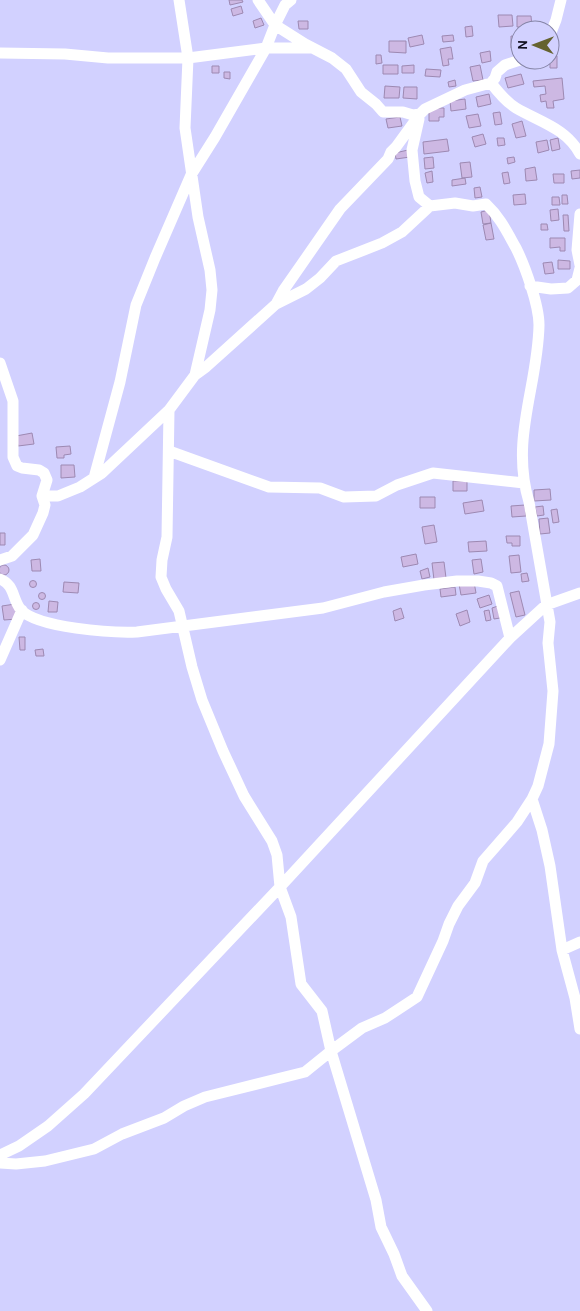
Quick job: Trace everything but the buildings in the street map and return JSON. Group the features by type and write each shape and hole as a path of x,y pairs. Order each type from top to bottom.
{"street":[{"path":"179,0 188,58 185,128 191,175 210,270 212,290 210,310 195,375"},
{"path":"258,0 275,25 332,58 346,69 361,92 383,112 420,114 450,96 491,83 497,72 510,63"},
{"path":"94,478 120,382 136,305 191,175 266,48 285,5 292,0"},
{"path":"556,20 561,0"},
{"path":"0,53 65,54 108,58 188,58 266,48 312,48"},
{"path":"491,83 515,107 558,129 580,154"},
{"path":"420,114 412,150 419,196 430,206"},
{"path":"276,304 283,290 340,209 388,160 391,152 420,114"},
{"path":"0,1163 16,1164 45,1161 94,1149 122,1134 164,1118 184,1106 205,1098 305,1072 362,1028 385,1018 417,997 449,924 458,906 475,883 483,861 511,829 532,799 538,786 549,744 553,691 548,643 550,622 524,483 522,443 539,323 522,259 505,227 486,204 473,206 455,203 430,206 402,232 382,243 336,261 320,278 306,289 276,304 195,375 169,410 94,478 80,487 58,496 42,496"},
{"path":"530,286 551,289 568,288 577,280 580,267 577,250 580,214"},
{"path":"0,363 12,401 13,457 17,466 39,470 44,473 47,480 42,496 46,505 33,535 12,556 0,560"},
{"path":"169,410 167,538 162,560 161,577 180,611 185,639 200,692 223,751 244,796 272,841 277,855 280,887 291,917 301,984 322,1010 331,1051 376,1200 381,1227 402,1276 427,1311"},
{"path":"168,451 269,487 320,488 344,497 376,496 397,485 433,473 524,483"},
{"path":"0,580 8,584 17,603 29,616 43,621 92,631 118,633 323,608 384,592 424,585 457,581 478,581 497,586 510,638"},
{"path":"0,1155 19,1146 48,1126 84,1094 280,887 510,638 546,605 580,593"},
{"path":"0,660 22,610"},
{"path":"532,799 542,830 550,866 562,950 575,998 580,1029"},
{"path":"562,950 580,942"}]}
